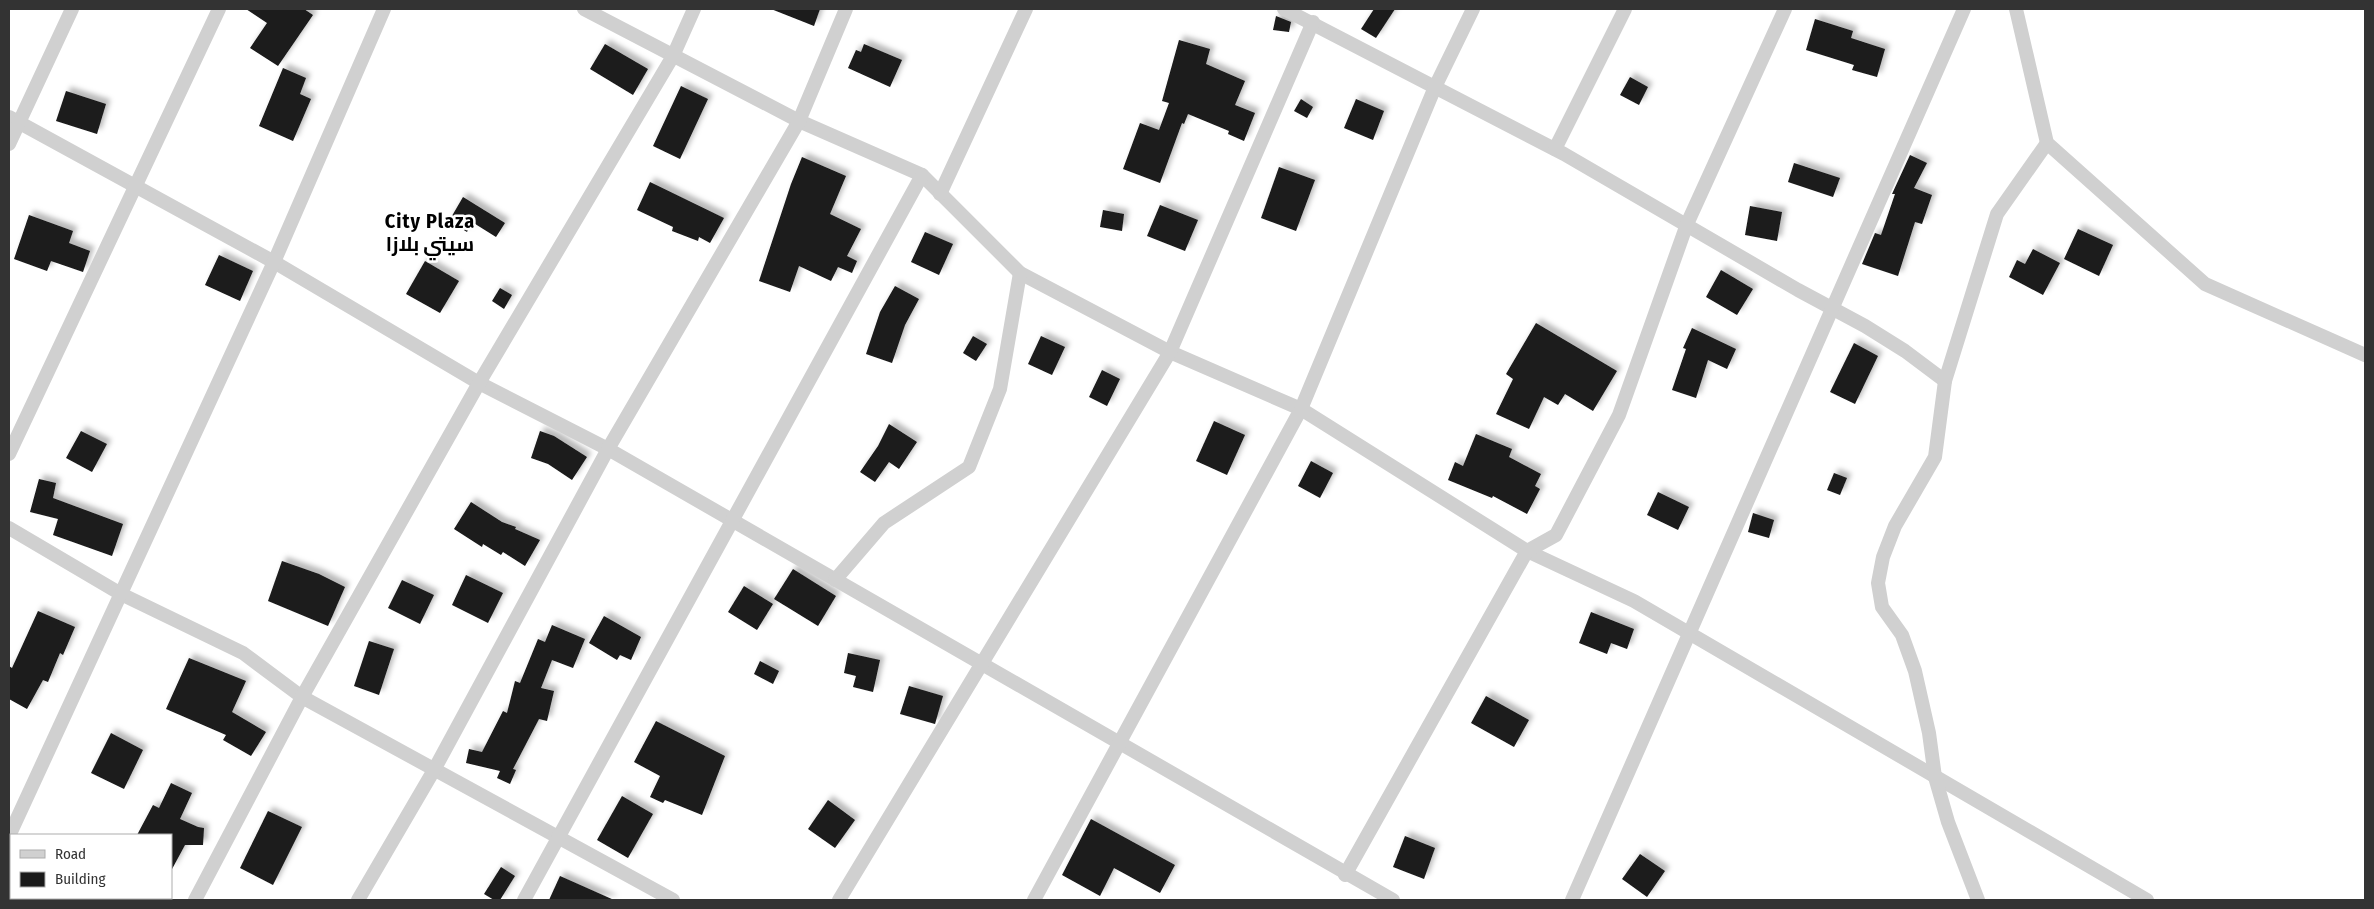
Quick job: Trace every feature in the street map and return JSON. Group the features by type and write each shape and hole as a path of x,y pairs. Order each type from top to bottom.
{"street":[{"path":"9,144 14,119 72,9"},
{"path":"9,454 134,185 219,9"},
{"path":"9,836 274,262 384,9"},
{"path":"584,9 799,121 922,176 1020,273 1170,352 1301,409 1527,551 1634,601 2147,900"},
{"path":"195,900 302,697 479,383 673,56 694,9"},
{"path":"358,900 434,770 608,449 799,121 846,9"},
{"path":"940,194 1026,9"},
{"path":"1284,9 1313,22 1555,149 1906,352 1945,381"},
{"path":"1034,900 1301,409 1435,87 1473,9"},
{"path":"1555,149 1625,9"},
{"path":"1345,875 1527,551 1556,535 1619,415 1687,224 1785,9"},
{"path":"1572,900 1964,9"},
{"path":"2016,9 2047,143 2205,284 2365,356"},
{"path":"839,900 1170,352 1313,22"},
{"path":"14,119 274,262 479,383 608,449 1345,875 1392,900"},
{"path":"1978,900 1948,822 1935,777 1929,733 1915,671 1902,635 1882,607 1878,582 1883,557 1895,526 1935,457 1945,381 1997,214 2047,143"},
{"path":"524,900 922,176"},
{"path":"835,580 884,523 969,467 1000,389 1020,273"},
{"path":"9,528 122,594 243,653 302,697 667,899"}],"building":[{"path":"246,9 304,9 313,15 278,66 250,48 267,23"},
{"path":"771,9 820,9 814,26"},
{"path":"1374,9 1395,9 1376,38 1361,29"},
{"path":"1276,16 1291,22 1289,32 1273,30"},
{"path":"1815,19 1853,31 1851,38 1885,49 1877,77 1852,70 1854,65 1806,50"},
{"path":"1179,40 1210,49 1206,64 1245,81 1235,105 1255,113 1244,141 1228,134 1229,131 1188,114 1184,124 1182,123 1160,183 1123,169 1140,123 1159,130 1169,103 1162,101"},
{"path":"605,44 648,69 633,95 590,69"},
{"path":"864,44 902,60 890,87 848,68 856,50 861,52"},
{"path":"283,68 306,78 300,94 311,99 293,141 259,126"},
{"path":"1630,77 1648,87 1639,105 1620,95"},
{"path":"681,86 708,99 680,159 653,146"},
{"path":"66,91 106,104 97,134 56,121"},
{"path":"1301,99 1313,107 1307,118 1294,111"},
{"path":"1356,99 1384,111 1373,140 1344,128"},
{"path":"1910,155 1927,163 1914,188 1932,195 1922,224 1915,222 1898,276 1862,264 1875,233 1881,235 1895,194 1892,194"},
{"path":"802,157 846,176 830,214 861,229 847,256 857,261 852,273 838,267 831,281 799,266 790,292 759,281 791,184"},
{"path":"1794,163 1840,178 1833,197 1788,182"},
{"path":"1279,167 1315,180 1296,231 1261,218"},
{"path":"650,182 724,218 710,243 699,237 698,241 672,231 673,227 637,210"},
{"path":"463,197 505,223 496,237 472,222 467,232 449,221"},
{"path":"1160,205 1198,220 1185,251 1147,236"},
{"path":"1750,206 1782,212 1777,241 1745,235"},
{"path":"1103,210 1124,214 1122,231 1100,227"},
{"path":"29,215 73,231 69,243 90,251 83,272 51,261 47,271 14,259"},
{"path":"2078,229 2113,245 2099,276 2064,259"},
{"path":"925,232 953,244 939,275 911,262"},
{"path":"2033,249 2060,263 2043,295 2009,277 2017,260 2025,264"},
{"path":"219,255 253,271 240,301 205,285"},
{"path":"425,261 459,281 440,313 406,294"},
{"path":"1721,270 1753,289 1737,315 1706,297"},
{"path":"895,286 919,299 905,325 892,363 866,354 880,312"},
{"path":"500,288 512,295 504,309 492,301"},
{"path":"1536,323 1617,371 1593,411 1565,394 1558,405 1544,397 1529,429 1496,414 1513,379 1506,374"},
{"path":"1692,328 1736,349 1727,369 1708,360 1696,398 1672,390 1686,349 1683,348"},
{"path":"973,336 987,344 976,361 963,353"},
{"path":"1041,336 1065,347 1052,375 1028,364"},
{"path":"1854,343 1878,356 1855,404 1830,392"},
{"path":"1102,370 1120,379 1107,406 1089,397"},
{"path":"1214,421 1245,435 1227,475 1196,461"},
{"path":"889,424 917,442 899,469 889,462 875,482 860,472 878,446"},
{"path":"81,431 107,444 92,472 66,458"},
{"path":"540,431 554,436 587,457 572,480 548,464 531,458"},
{"path":"1476,434 1512,449 1509,457 1541,474 1535,486 1540,489 1527,514 1493,496 1492,498 1448,480 1455,462 1463,466"},
{"path":"1311,461 1333,473 1320,498 1298,486"},
{"path":"1834,473 1847,478 1840,495 1827,490"},
{"path":"39,479 56,483 53,498 123,524 112,556 53,535 58,519 30,512"},
{"path":"1658,492 1689,507 1678,530 1647,515"},
{"path":"471,502 502,522 540,540 525,566 503,552 501,555 483,544 482,547 454,529"},
{"path":"1753,513 1774,520 1769,538 1748,532"},
{"path":"282,561 319,574 345,587 328,626 268,601"},
{"path":"793,569 836,596 818,626 774,599"},
{"path":"466,575 503,593 488,623 452,605"},
{"path":"402,580 434,595 420,624 388,608"},
{"path":"744,586 773,604 757,630 728,612"},
{"path":"38,611 75,627 63,655 60,653 48,682 43,680 27,709 9,699 9,666 12,668"},
{"path":"1591,612 1634,629 1627,649 1611,643 1607,654 1579,643"},
{"path":"604,616 641,637 631,660 620,655 617,660 589,643"},
{"path":"552,625 585,639 573,668 552,660 541,688 554,691 547,721 539,719 513,769 516,770 510,784 497,778 500,771 466,763 469,749 482,752 503,711 507,713 515,681 520,683 538,639 545,642"},
{"path":"369,641 394,649 379,695 354,686"},
{"path":"848,653 880,660 873,692 853,687 856,676 844,673"},
{"path":"189,658 246,681 232,712 266,732 251,756 223,740 226,735 166,709"},
{"path":"760,661 779,671 773,684 754,674"},
{"path":"909,686 943,696 935,724 900,714"},
{"path":"1486,696 1529,720 1514,747 1471,723"},
{"path":"656,721 725,756 702,815 665,800 663,803 650,797 660,776 634,762"},
{"path":"111,733 143,750 124,789 91,773"},
{"path":"171,783 192,793 180,819 204,828 203,845 185,845 172,869 172,834 138,834 153,805 159,808"},
{"path":"622,796 653,814 628,858 597,840"},
{"path":"828,800 855,820 835,848 808,829"},
{"path":"268,811 302,827 273,885 240,868"},
{"path":"1091,819 1175,865 1160,893 1114,868 1100,896 1062,875"},
{"path":"1405,836 1435,848 1424,879 1393,867"},
{"path":"1640,854 1665,871 1647,897 1622,879"},
{"path":"501,867 515,876 500,900 494,900 484,894"},
{"path":"560,876 614,900 549,900"}],"district":[{"name":"City Plaza سيتي بلازا","path":"430,232"}]}
